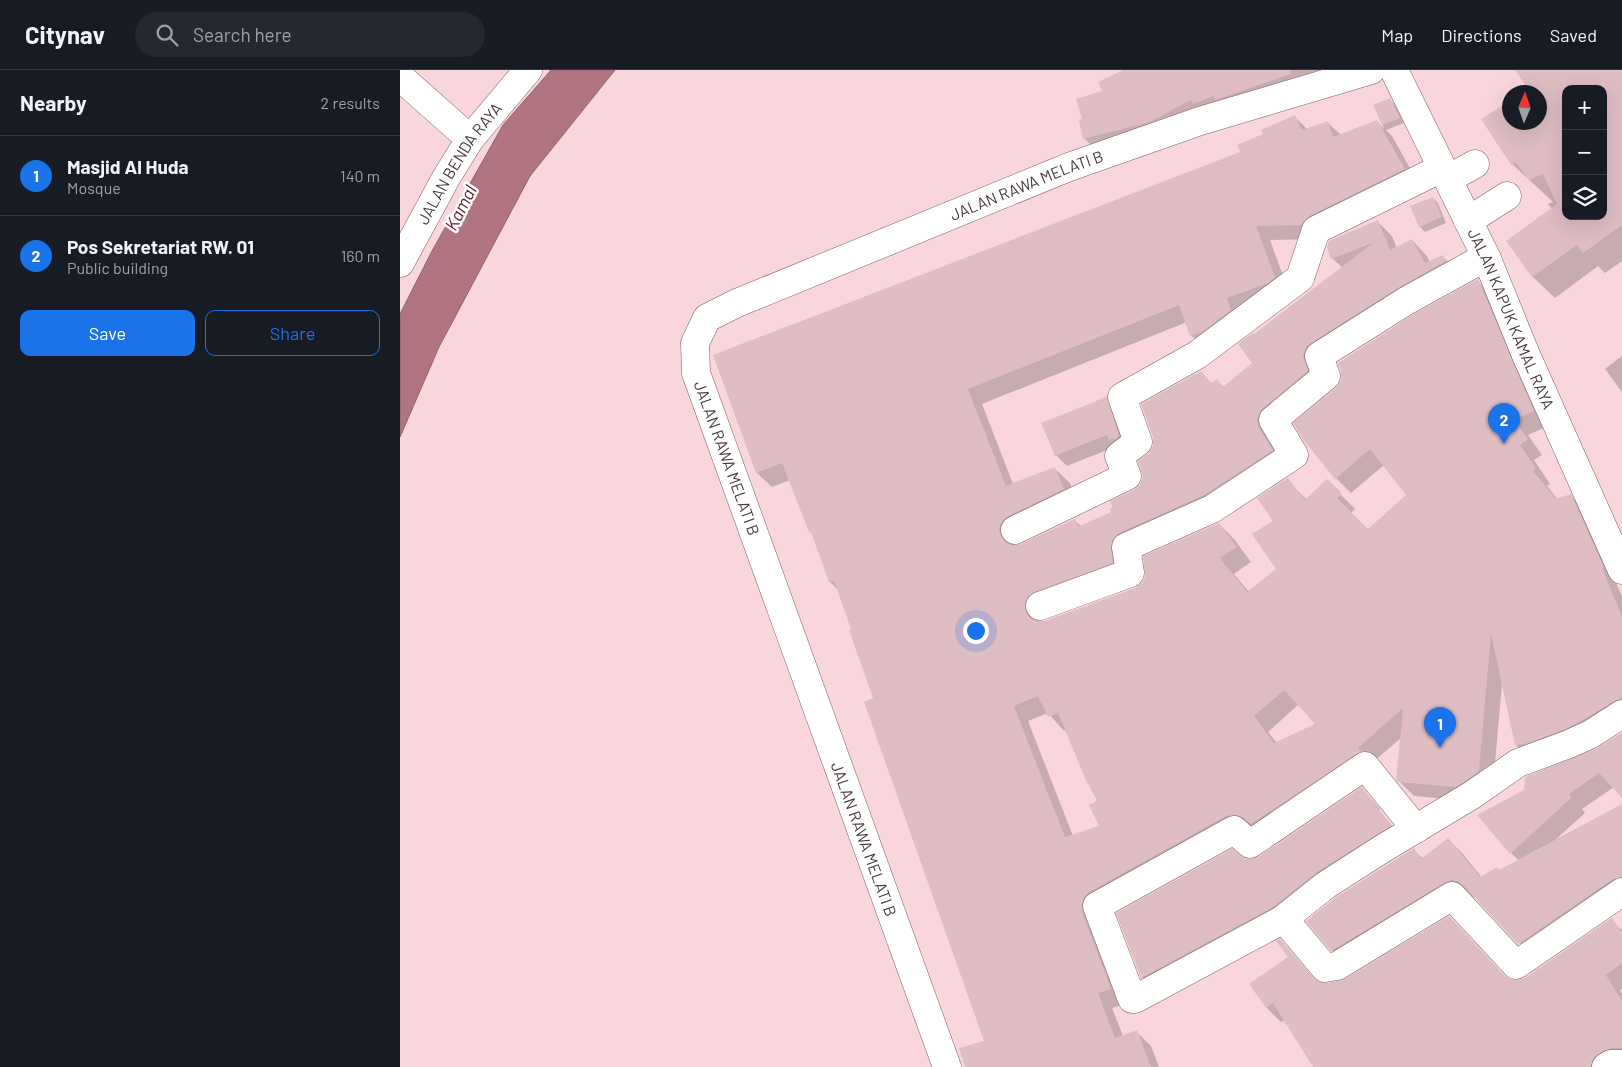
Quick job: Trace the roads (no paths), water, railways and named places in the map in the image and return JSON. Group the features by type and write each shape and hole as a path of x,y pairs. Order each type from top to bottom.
{"street":[{"name":"JALAN BENDA RAYA","path":"400,263 470,138 528,70"},
{"name":"JALAN RAWA MELATI B","path":"947,1067 696,373 695,343 707,318 737,303 1069,167 1200,120 1371,70"},
{"name":"JALAN KAPUK KAMAL RAYA","path":"1394,70 1487,259 1526,355 1616,538 1622,570"},
{"path":"400,78 470,138"},
{"path":"1014,530 1127,476 1119,456 1138,442 1122,397 1197,355 1300,278 1316,230 1445,174 1475,164"},
{"path":"1468,221 1507,196"},
{"path":"1040,606 1130,572 1126,547 1212,508 1294,455 1273,420 1326,376 1319,356 1406,301 1474,264 1487,259"},
{"path":"1416,829 1365,766 1250,844 1234,830 1097,906 1133,999 1282,920 1326,885 1472,795 1518,763 1591,734 1622,714"},
{"path":"1282,920 1288,924 1326,968 1337,966 1452,896 1516,965 1622,892"},
{"path":"1606,1067 1611,1064 1622,1064"}],"water":[{"name":"Kamal","path":"551,70 615,70 530,176 439,347 400,437 400,314 432,251 503,125"}],"place":[{"name":"Pos Sekretariat RW. 01","path":"1504,444"},
{"name":"Masjid Al Huda","path":"1440,748"}]}
